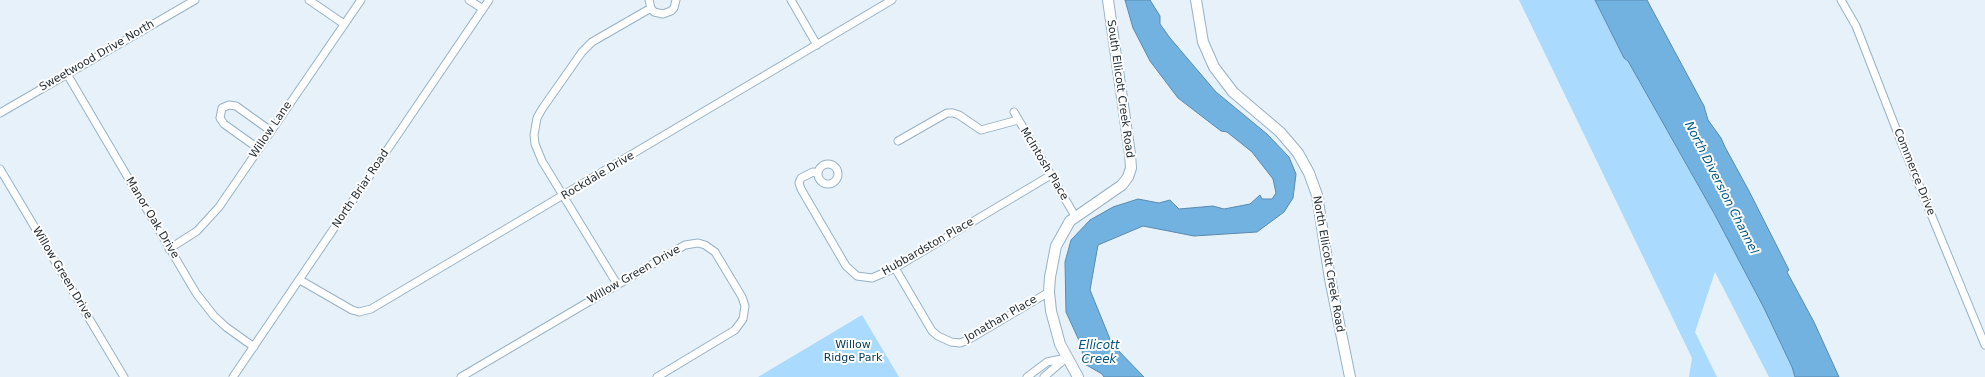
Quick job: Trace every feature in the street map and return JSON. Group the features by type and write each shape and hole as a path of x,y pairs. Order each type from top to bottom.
{"street":[{"name":"Sweetwood Drive North","path":"0,113 195,0"},
{"path":"309,0 344,24"},
{"name":"Willow Lane","path":"169,248 185,239 207,221 219,207 361,0"},
{"path":"469,0 483,10"},
{"name":"North Briar Road","path":"233,377 489,0"},
{"path":"649,0 651,8 658,14 667,14 674,8 676,0"},
{"path":"791,0 818,44"},
{"name":"Rockdale Drive","path":"300,280 352,310 359,312 371,309 564,196 892,0"},
{"name":"South Ellicott Creek Road","path":"1078,377 1066,358 1055,327 1049,292 1052,260 1056,246 1064,230 1075,216 1122,185 1128,177 1130,168 1130,154 1108,0"},
{"name":"North Ellicott Creek Road","path":"1196,0 1203,42 1214,66 1233,92 1280,132 1289,142 1298,153 1309,173 1317,195 1330,279 1350,377"},
{"name":"Commerce Drive","path":"1841,0 1856,26 1902,144 1985,345"},
{"path":"617,284 536,148 534,135 538,118 582,52 589,44 651,8"},
{"name":"Manor Oak Drive","path":"67,74 196,293 210,311 226,327 254,347"},
{"path":"259,149 224,124 220,118 222,108 229,105 236,106 271,131"},
{"name":"McIntosh Place","path":"1014,112 1075,216"},
{"path":"898,141 947,113 959,115 981,130 1018,120"},
{"name":"Willow Green Drive","path":"0,170 124,377"},
{"name":"Hubbardston Place","path":"818,173 813,172 801,178 799,185 846,266 857,276 872,278 895,268 1051,175"},
{"name":"Willow Green Drive","path":"461,377 685,245 698,243 715,252 743,300 745,312 743,319 736,330 657,377"},
{"name":"Jonathan Place","path":"895,268 932,331 938,336 951,342 968,340 1049,292"},
{"path":"1026,377 1047,362 1066,358"},
{"path":"1044,377 1066,358"}],"green space":[{"path":"1519,0 1595,0 1624,58 1628,61 1715,215 1764,308 1792,367 1795,377 1769,377 1715,272 1695,332 1717,377 1689,377 1692,358"},
{"name":"Willow Ridge Park","path":"862,315 899,377 758,377"}],"water":[{"name":"Ellicott Creek","path":"1125,0 1150,0 1160,16 1160,24 1170,38 1216,92 1267,134 1289,157 1296,174 1293,198 1284,212 1257,232 1194,236 1143,226 1098,245 1090,290 1112,344 1144,377 1104,377 1102,374 1083,363 1082,347 1066,312 1065,262 1071,240 1090,220 1113,207 1138,199 1159,203 1170,200 1179,209 1213,206 1224,209 1250,204 1260,195 1262,199 1272,199 1276,193 1273,179 1252,152 1227,132 1221,131 1178,98 1150,61 1133,28"},
{"name":"North Diversion Channel","path":"1595,0 1647,0 1704,106 1708,120 1721,138 1749,191 1789,270 1787,272 1814,322 1839,377 1795,377 1792,367 1764,308 1715,215 1628,61 1624,58"}]}
